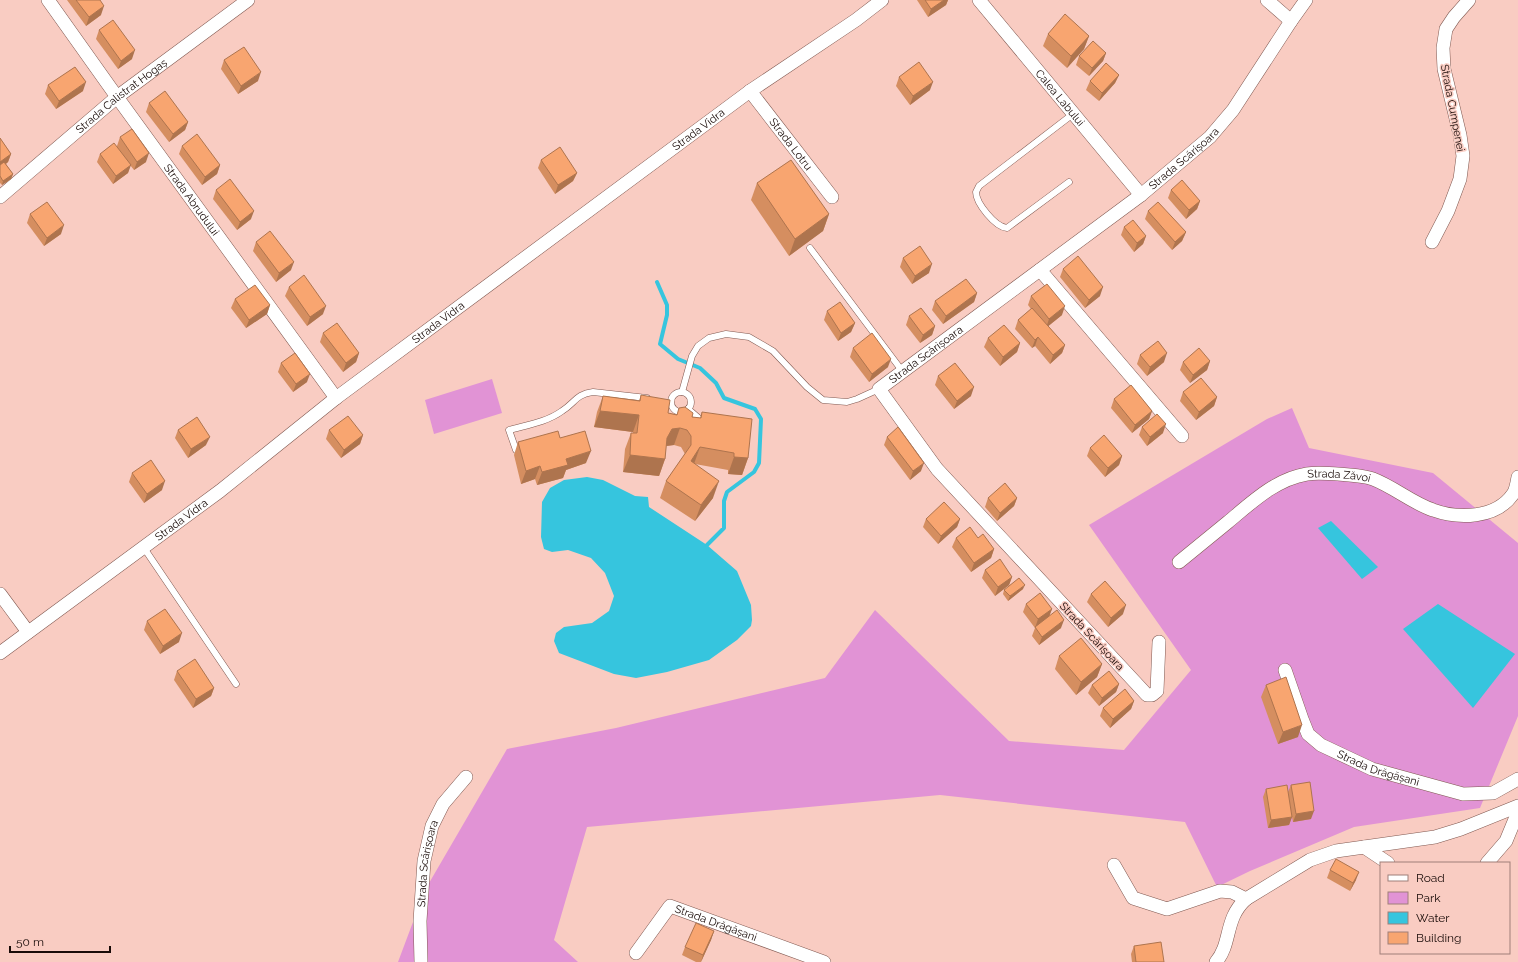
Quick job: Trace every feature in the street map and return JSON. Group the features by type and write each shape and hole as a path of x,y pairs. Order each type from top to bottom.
{"street":[{"name":"Strada Abrudului","path":"48,0 336,398"},
{"name":"Strada Calistrat Hogaș","path":"0,197 117,97 248,0"},
{"name":"Strada Vidra","path":"0,653 220,491 336,398 750,91 856,20 882,0"},
{"name":"Calea Labului","path":"979,0 1141,195"},
{"path":"1268,0 1291,21"},
{"name":"Strada Scărișoara","path":"1159,642 1157,691 1152,695 1147,695 937,469 879,389 1141,195 1210,137 1233,110 1306,0"},
{"name":"Strada Cumpenei","path":"1432,242 1451,205 1460,179 1463,156 1460,135 1444,69 1443,48 1446,29 1469,0"},
{"name":"Strada Lotru","path":"750,91 832,197"},
{"path":"1040,270 1182,436"},
{"name":"Strada Zăvoi","path":"1179,562 1273,487 1308,474 1327,473 1372,479 1432,510 1456,515 1473,516 1488,512 1501,506 1516,494 1518,477"},
{"path":"0,594 28,632"},
{"name":"Strada Drăgășani","path":"1285,670 1308,734 1321,745 1372,769 1463,794 1493,793 1518,779"},
{"name":"Strada Scărișoara","path":"421,962 420,921 424,861 432,826 443,804 466,777"},
{"path":"1216,962 1221,957 1232,918 1239,906 1246,899 1310,860 1336,851 1435,836 1462,828 1518,806"},
{"path":"1488,862 1506,841 1518,812"},
{"path":"1364,847 1386,862"},
{"path":"1114,865 1133,898 1167,909 1220,891 1232,892 1246,899"},
{"name":"Strada Drăgășani","path":"636,953 670,906 818,961"}],"lane":[{"path":"1069,182 1007,228 995,223 976,198 976,192 979,186 1073,114"},
{"path":"810,248 903,372"},
{"path":"682,392 692,356 698,346 709,338 726,334 749,337 773,351 807,387 824,400 847,402 879,389"},
{"path":"516,450 509,430 545,420 563,411 579,396 586,393 593,392 655,399"},
{"path":"676,392 687,393 691,399 688,409 682,412 675,410 671,401 676,392"},
{"path":"663,400 671,401"},
{"path":"688,409 702,421 709,422"},
{"path":"144,548 236,684"}],"green space":[{"path":"492,379 502,413 434,434 425,400"},
{"path":"1292,408 1309,448 1433,473 1518,543 1518,716 1480,808 1354,827 1250,871 1217,887 1185,822 940,795 587,827 554,940 578,962 398,962 425,890 507,749 616,728 825,678 875,610 1009,741 1124,750 1191,670 1089,525 1267,419"}],"water":[{"path":"587,477 603,480 635,496 648,497 649,507 707,545 737,571 751,605 751,626 737,640 709,660 667,672 636,678 614,674 559,653 554,641 556,633 564,627 592,623 609,611 614,596 605,573 591,558 568,550 552,552 544,549 541,537 542,502 550,488 564,480"},
{"path":"1331,521 1378,567 1362,579 1318,528"},
{"path":"1438,604 1515,654 1473,708 1403,629"}],"building":[{"path":"76,0 100,0 104,6 89,17"},
{"path":"925,0 944,0 931,9"},
{"path":"1065,14 1089,36 1071,56 1048,34"},
{"path":"113,20 135,50 121,61 99,30"},
{"path":"1093,41 1106,53 1092,68 1079,56"},
{"path":"244,47 261,72 241,86 224,60"},
{"path":"919,62 933,82 913,96 899,77"},
{"path":"1106,63 1119,75 1102,93 1090,81"},
{"path":"75,67 86,82 59,101 48,85"},
{"path":"165,91 188,122 173,134 149,103"},
{"path":"132,129 149,153 137,162 120,137"},
{"path":"197,134 220,165 205,177 182,146"},
{"path":"0,138 11,154 0,162"},
{"path":"114,143 131,165 116,176 100,154"},
{"path":"560,147 577,173 558,185 541,160"},
{"path":"791,160 829,214 795,239 757,183"},
{"path":"4,162 13,174 3,181 0,176 0,165"},
{"path":"230,179 254,211 240,222 216,190"},
{"path":"1182,180 1200,201 1189,210 1171,190"},
{"path":"47,202 64,225 47,238 30,214"},
{"path":"1158,202 1186,232 1175,242 1148,211"},
{"path":"1133,220 1146,236 1137,243 1124,227"},
{"path":"270,231 294,262 279,273 256,242"},
{"path":"920,246 932,264 915,276 903,258"},
{"path":"1078,256 1103,287 1089,300 1063,269"},
{"path":"304,275 326,306 310,317 289,287"},
{"path":"966,279 977,293 946,316 935,301"},
{"path":"1047,284 1065,306 1049,319 1031,296"},
{"path":"255,285 270,305 249,320 235,299"},
{"path":"840,302 855,323 841,333 827,311"},
{"path":"921,308 935,326 923,335 909,316"},
{"path":"1032,308 1065,345 1053,355 1038,337 1035,340 1018,320"},
{"path":"337,323 359,353 346,363 323,333"},
{"path":"1004,325 1020,343 1003,357 988,338"},
{"path":"872,333 891,359 872,374 853,348"},
{"path":"1158,341 1167,353 1150,367 1140,355"},
{"path":"1199,348 1210,361 1193,375 1183,362"},
{"path":"295,353 310,374 296,384 281,363"},
{"path":"955,363 974,387 957,401 938,376"},
{"path":"1201,378 1217,397 1199,412 1183,392"},
{"path":"1131,385 1152,411 1135,425 1114,399"},
{"path":"641,395 670,400 668,413 677,415 679,408 685,407 693,413 692,417 701,418 702,412 752,419 748,458 734,457 734,453 700,447 691,461 719,481 701,505 666,481 691,445 691,436 687,430 680,428 672,429 667,438 665,459 630,455 631,433 637,433 639,415 600,411 603,396 640,401"},
{"path":"1157,414 1166,424 1150,437 1142,427"},
{"path":"348,416 363,435 344,450 329,430"},
{"path":"197,417 210,437 191,449 178,430"},
{"path":"898,427 924,463 913,471 887,437"},
{"path":"558,431 560,438 585,431 591,451 566,459 568,465 542,472 540,466 526,471 518,442"},
{"path":"1104,435 1122,456 1108,468 1090,448"},
{"path":"151,460 165,481 147,494 132,473"},
{"path":"1005,483 1017,498 1000,513 988,498"},
{"path":"944,502 960,519 941,536 926,519"},
{"path":"970,527 978,538 983,534 994,549 974,563 956,538"},
{"path":"1000,559 1012,577 998,587 985,570"},
{"path":"1019,578 1025,585 1010,596 1004,590"},
{"path":"1105,581 1126,605 1111,618 1091,594"},
{"path":"1040,593 1052,609 1038,619 1026,604"},
{"path":"165,609 182,633 163,646 147,621"},
{"path":"1057,610 1064,620 1042,637 1035,627"},
{"path":"1081,638 1102,664 1081,682 1059,656"},
{"path":"195,659 214,688 196,699 177,671"},
{"path":"1109,671 1119,684 1102,698 1092,685"},
{"path":"1286,677 1302,725 1283,732 1266,685"},
{"path":"1125,689 1134,701 1113,719 1103,708"},
{"path":"1310,782 1314,811 1296,814 1291,785"},
{"path":"1287,785 1292,817 1271,820 1266,789"},
{"path":"1336,859 1359,872 1353,883 1330,870"},
{"path":"696,923 714,931 703,955 685,947"},
{"path":"1161,942 1164,962 1136,962 1134,946"}],"waterway":[{"path":"657,282 667,305 667,315 660,344 678,359 700,368 716,383 724,398 755,409 761,419 759,463 754,472 727,492 724,501 724,528 707,545"}]}
